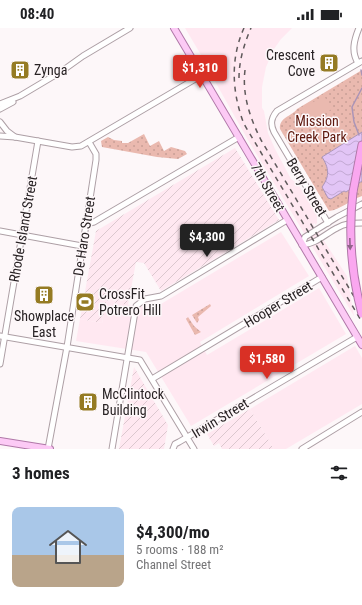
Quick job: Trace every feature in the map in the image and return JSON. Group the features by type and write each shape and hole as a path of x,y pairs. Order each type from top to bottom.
{"highway":[{"path":"362,145 353,192 350,234 353,272 362,314"}],"main road":[{"name":"7th Street","path":"174,28 362,345"},
{"path":"0,441 48,449"}],"street":[{"path":"0,104 20,96 130,28"},
{"path":"359,28 355,40 354,57 360,62"},
{"name":"Berry Street","path":"328,223 274,132 272,120 277,111 360,62"},
{"path":"0,136 15,137 72,147 81,146 202,75"},
{"path":"0,109 18,100 20,96"},
{"path":"0,122 7,131 15,137"},
{"path":"86,224 94,222 239,137"},
{"name":"Rhode Island Street","path":"0,364 3,336 38,141"},
{"name":"De Haro Street","path":"48,449 67,347 96,160 96,154 89,142"},
{"path":"362,204 305,237 302,244 309,244 342,225 362,223"},
{"path":"112,449 136,306 145,299 161,296 287,220"},
{"path":"0,231 82,246"},
{"name":"Hooper Street","path":"152,379 322,277"},
{"path":"3,336 140,360 194,449"},
{"name":"Irwin Street","path":"173,449 175,444 357,337"},
{"path":"302,449 362,412"}],"shaded area":[{"path":"185,28 292,28 274,49 266,67 262,87 262,108 264,111 268,133 275,149 291,179 298,184 317,216 317,223 315,225 315,223 313,224 347,276 354,316 248,140 212,76 212,74 222,69 216,59 207,65"},
{"path":"235,148 279,220 161,291 144,263 136,262 128,305 106,301 102,323 80,319 96,231"},
{"path":"281,232 309,276 200,342 207,355 319,288 346,334 191,426 146,352 76,341 80,319 102,323 106,301 144,307 146,313"},
{"path":"355,346 362,358 362,404 286,449 274,449 250,409"},
{"path":"134,367 168,425 164,449 119,449"},
{"path":"250,409 274,449 222,449 219,443 214,446 207,434"}],"green space":[{"name":"Mission Creek Park","path":"362,70 362,132 322,157 327,166 328,174 326,181 331,199 344,191 346,192 362,181 362,196 337,209 329,211 280,129 280,125 283,120 297,109"},
{"path":"324,96 332,109 309,122 301,109"},
{"path":"144,134 150,146 159,141 164,151 171,147 185,151 187,154 178,159 157,157 102,147 101,141 108,137 114,140 122,141 122,143 128,143"},
{"path":"210,304 211,306 198,317 199,320 197,323 192,315"},
{"path":"188,317 194,326 201,332 195,335 186,319"}],"water":[{"path":"362,132 362,181 346,192 344,191 331,199 328,198 322,187 325,183 328,172 322,157"}],"waterway":[{"path":"361,70 362,75"},
{"path":"359,135 354,122 352,107 362,88"}],"railway":[{"path":"244,28 236,52 234,76 237,100 244,124 362,322"},
{"path":"239,78 242,53 251,28"},
{"path":"245,70 244,79 248,106 253,123 261,140 362,310"}],"place":[{"name":"Crescent Cove","path":"329,63"},
{"name":"Zynga","path":"20,70"},
{"name":"Showplace East","path":"44,295"},
{"name":"CrossFit Potrero Hill","path":"85,302"},
{"name":"McClintock Building","path":"88,402"}]}
